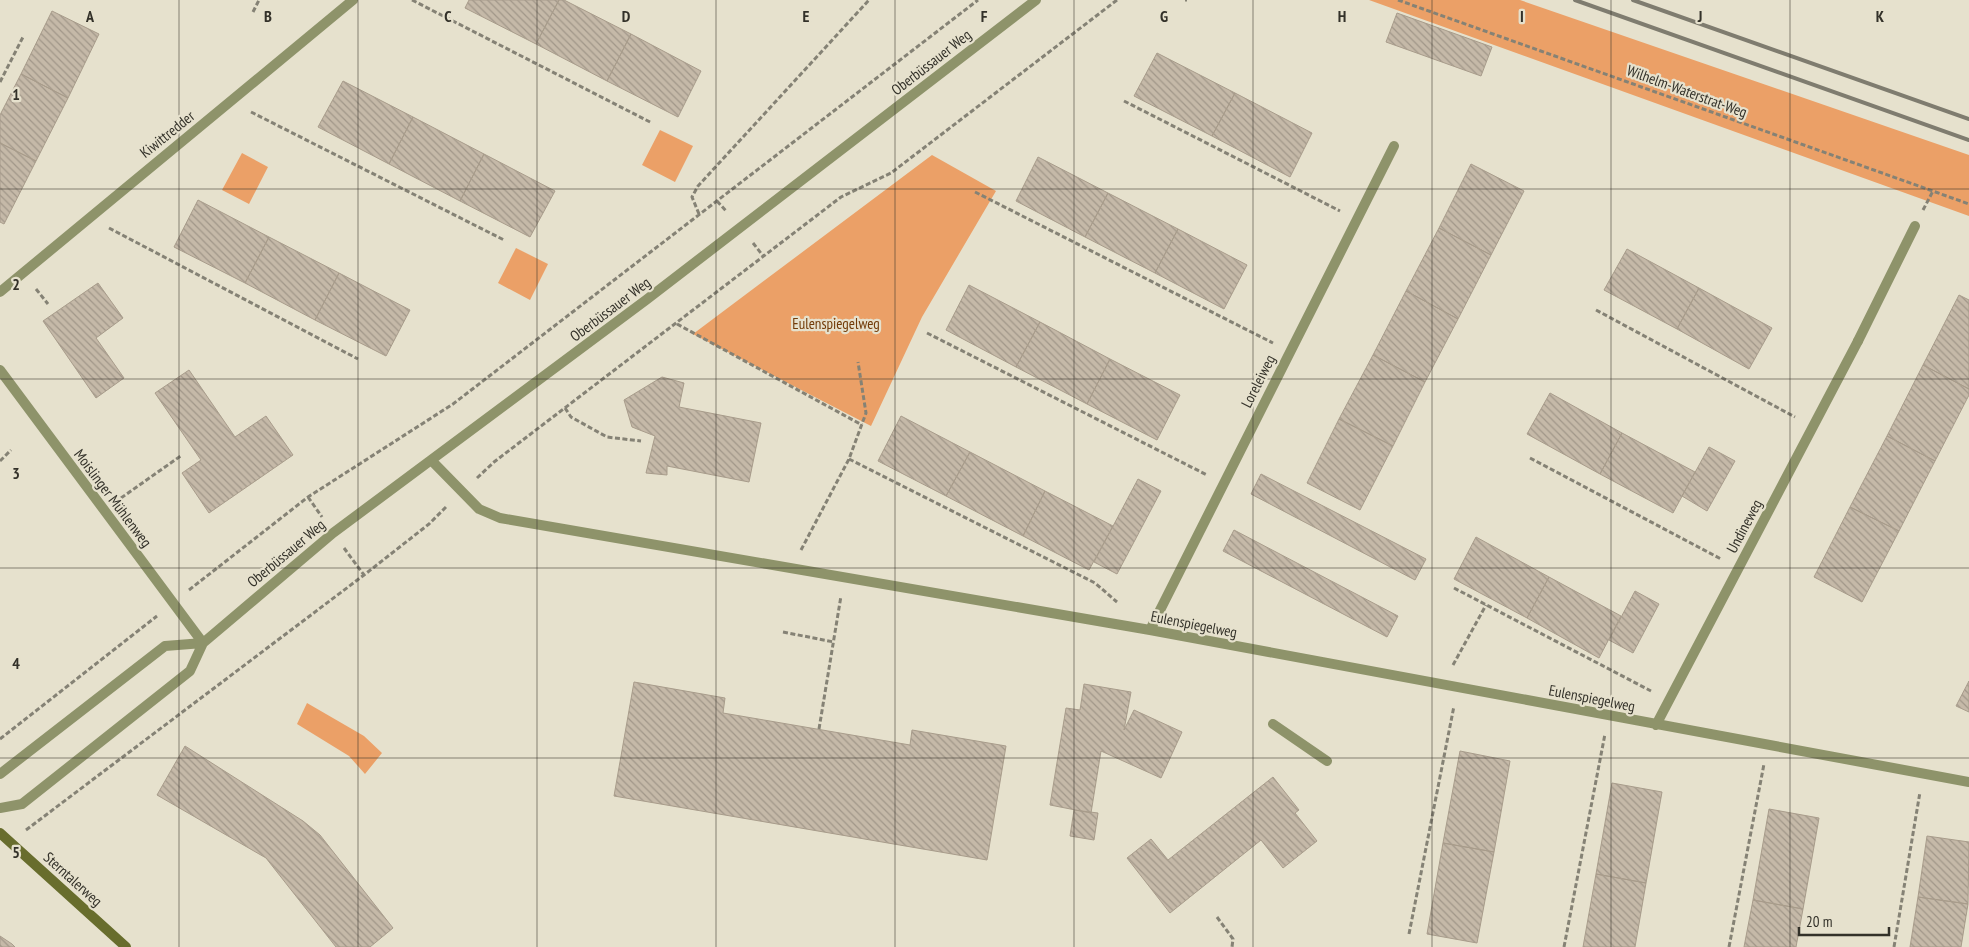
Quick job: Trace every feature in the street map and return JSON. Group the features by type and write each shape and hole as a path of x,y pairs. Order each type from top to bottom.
{"main road":[{"name":"Sterntalerweg","path":"0,833 126,947"}],"street":[{"name":"Kiwittredder","path":"0,292 353,0"},
{"name":"Oberbüssauer Weg","path":"0,808 22,804 190,671 203,643 333,533 646,300 1036,0"},
{"name":"Loreleiweg","path":"1150,630 1394,146"},
{"name":"Undineweg","path":"1656,725 1814,426 1915,226"},
{"name":"Moislinger Mühlenweg","path":"0,370 203,643"},
{"name":"Eulenspiegelweg","path":"432,461 479,509 500,518 1150,630 1923,775 1969,782"},
{"path":"0,774 165,646 203,643"},
{"path":"1273,724 1327,761"}],"path":[{"path":"254,12 259,0"},
{"path":"412,0 652,123"},
{"path":"699,214 692,197 698,186 869,0"},
{"path":"0,739 308,497 453,404 978,0"},
{"path":"10,842 429,524 494,462 841,197 891,173 1117,0"},
{"name":"Wilhelm-Waterstrat-Weg","path":"1398,0 1969,204"},
{"path":"0,82 23,37"},
{"path":"1124,101 1357,220"},
{"path":"230,102 504,240"},
{"path":"975,192 1290,352"},
{"path":"89,218 358,359"},
{"path":"1596,310 1814,426"},
{"path":"677,324 862,425"},
{"path":"927,333 1224,484"},
{"path":"791,568 849,460 862,425 866,412 858,362"},
{"path":"565,408 571,417 607,437 642,442"},
{"path":"0,461 11,450"},
{"path":"104,510 182,455"},
{"path":"1530,458 1739,569"},
{"path":"849,460 1095,583 1122,607"},
{"path":"819,729 844,578"},
{"path":"1454,588 1669,701"},
{"path":"1442,685 1486,605"},
{"path":"783,632 834,642"},
{"path":"1409,934 1458,688"},
{"path":"1564,947 1608,716"},
{"path":"1729,947 1768,746"},
{"path":"1894,947 1923,775"},
{"path":"1218,917 1233,940 1232,947"}],"green space":[{"path":"1369,0 1520,0 1969,155 1969,216"},
{"path":"660,130 693,146 675,182 642,165"},
{"path":"242,153 268,167 249,204 222,190"},
{"name":"Eulenspiegelweg","path":"932,155 996,191 922,317 871,426 693,334"},
{"path":"516,248 548,264 530,300 498,283"},
{"path":"307,703 364,736 382,753 365,774 349,756 297,724"}],"building":[{"path":"469,0 559,0 536,44 465,8"},
{"path":"559,0 564,0 631,34 607,81 536,44"},
{"path":"52,11 99,34 68,98 21,74"},
{"path":"1397,13 1492,47 1481,76 1386,42"},
{"path":"631,34 701,71 678,117 607,81"},
{"path":"1157,53 1235,93 1212,136 1134,96"},
{"path":"21,74 68,98 36,161 0,143 0,115"},
{"path":"343,81 413,117 389,164 318,127"},
{"path":"1235,93 1312,133 1290,177 1212,136"},
{"path":"413,117 484,154 460,201 389,164"},
{"path":"0,143 36,161 4,224 0,222"},
{"path":"484,154 555,191 530,237 460,201"},
{"path":"1038,157 1108,193 1085,237 1016,201"},
{"path":"1471,164 1524,191 1491,255 1439,228"},
{"path":"1108,193 1178,229 1155,273 1085,237"},
{"path":"198,200 269,237 245,283 174,247"},
{"path":"1439,228 1491,255 1458,319 1406,291"},
{"path":"1178,229 1247,265 1224,309 1155,273"},
{"path":"269,237 339,273 315,320 245,283"},
{"path":"1627,249 1699,288 1677,329 1604,290"},
{"path":"339,273 410,310 386,356 315,320"},
{"path":"98,283 123,318 96,338 124,378 96,398 43,321"},
{"path":"969,285 1040,322 1016,367 946,330"},
{"path":"1699,288 1772,328 1749,369 1677,329"},
{"path":"1406,291 1458,319 1425,382 1373,355"},
{"path":"1959,295 1969,300 1969,389 1923,365"},
{"path":"1040,322 1110,359 1087,404 1016,367"},
{"path":"1373,355 1425,382 1393,446 1339,419"},
{"path":"1110,359 1180,395 1157,440 1087,404"},
{"path":"1923,365 1969,389 1969,395 1935,461 1887,436"},
{"path":"189,370 235,437 266,416 293,455 209,513 182,473 201,460 155,393"},
{"path":"662,377 684,383 679,407 761,423 749,482 667,466 667,475 646,473 655,436 632,427 624,400"},
{"path":"1550,393 1622,433 1600,474 1527,434"},
{"path":"901,416 970,452 946,496 878,461"},
{"path":"1339,419 1393,446 1360,510 1307,483"},
{"path":"1622,433 1695,472 1673,513 1600,474"},
{"path":"1887,436 1935,461 1899,531 1850,507"},
{"path":"1709,447 1735,461 1707,511 1682,496"},
{"path":"970,452 1045,491 1023,536 946,496"},
{"path":"1261,474 1426,559 1415,580 1251,494"},
{"path":"1138,479 1161,491 1117,574 1094,562"},
{"path":"1045,491 1113,526 1089,570 1023,536"},
{"path":"1850,507 1899,531 1862,602 1814,577"},
{"path":"1234,530 1398,616 1387,637 1223,551"},
{"path":"1476,537 1549,577 1527,618 1454,579"},
{"path":"1549,577 1621,616 1599,658 1527,618"},
{"path":"1635,591 1659,604 1633,653 1609,640"},
{"path":"1969,681 1969,712 1956,706"},
{"path":"634,682 725,698 723,713 910,745 912,730 1006,746 987,860 614,796"},
{"path":"1084,684 1131,692 1124,730 1134,710 1182,732 1161,778 1101,751 1091,813 1050,805 1066,708 1080,710"},
{"path":"185,746 303,821 320,835 393,928 370,947 336,947 266,858 157,795"},
{"path":"1460,751 1510,761 1494,852 1443,843"},
{"path":"1273,777 1299,810 1295,813 1317,841 1283,868 1261,840 1170,913 1127,858 1151,839 1168,860"},
{"path":"1612,783 1662,792 1646,883 1596,874"},
{"path":"1769,809 1819,818 1803,909 1753,900"},
{"path":"1074,810 1098,813 1094,840 1070,836"},
{"path":"1927,836 1969,842 1968,904 1918,897"},
{"path":"1443,843 1494,852 1477,943 1427,934"},
{"path":"1596,874 1646,883 1635,947 1583,947"},
{"path":"1918,897 1968,904 1961,947 1910,947"},
{"path":"1753,900 1803,909 1796,947 1744,947"},
{"path":"0,936 12,944 15,947 0,947"}],"railway":[{"path":"1575,0 1969,140"},
{"path":"1633,0 1969,119"}]}
